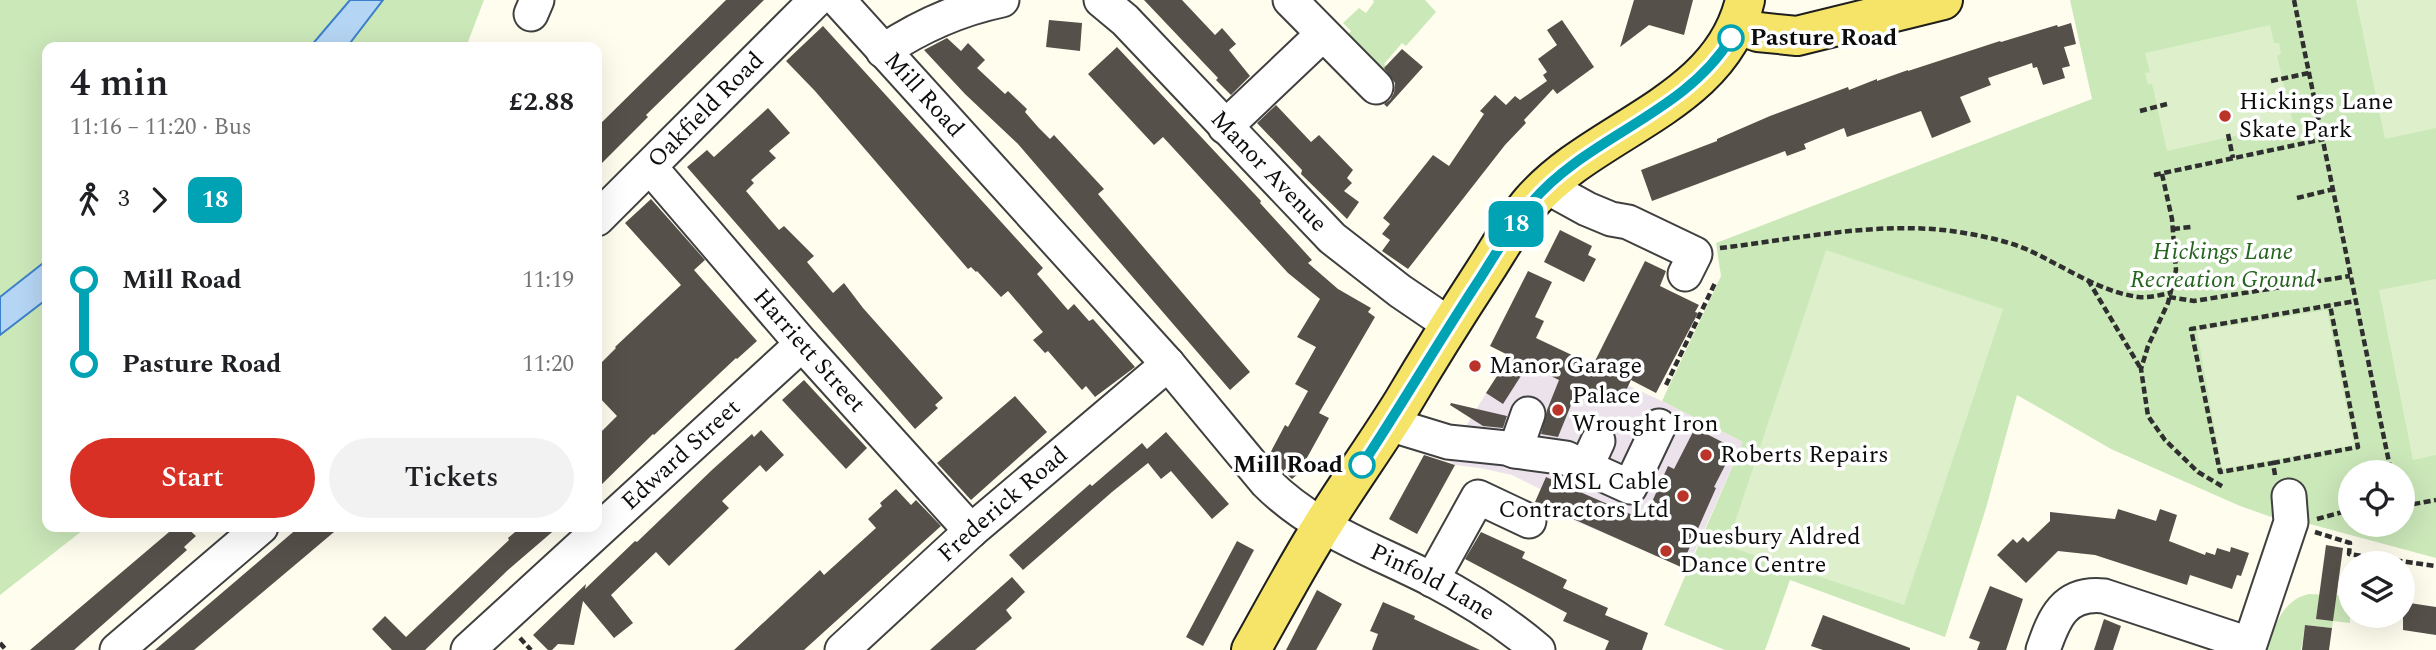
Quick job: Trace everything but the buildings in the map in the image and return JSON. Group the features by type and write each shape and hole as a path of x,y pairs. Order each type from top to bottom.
{"main road":[{"path":"1251,650 1321,527 1389,424 1450,324 1531,203 1547,187 1578,161 1703,75 1724,51 1742,12 1758,32 1797,36 1943,0"}],"street":[{"name":"Oakfield Road","path":"602,214 816,0"},
{"name":"Mill Road","path":"838,0 1168,364 1266,482 1282,498 1321,527"},
{"path":"883,51 909,34 933,23 965,10 1002,0"},
{"name":"Manor Avenue","path":"1101,0 1125,20 1332,238 1400,291 1450,324"},
{"path":"1290,0 1376,87"},
{"path":"1225,127 1323,34"},
{"name":"Harriett Street","path":"650,167 802,344 971,531"},
{"path":"1547,187 1587,209 1611,219 1628,222 1699,259"},
{"name":"Edward Street","path":"602,527 802,344"},
{"name":"Frederick Road","path":"842,650 971,531 1168,364"},
{"path":"1516,451 1528,414"},
{"path":"1389,424 1448,442 1566,458 1592,454 1630,487 1659,426"},
{"path":"1432,580 1478,497 1529,521"},
{"path":"2043,650 2059,613 2075,600 2090,595 2104,596 2249,647 2286,505"},
{"name":"Pinfold Lane","path":"1321,527 1432,580 1496,616 1520,643"},
{"path":"117,650 255,532"},
{"name":"Edward Street","path":"468,650 597,532"}],"path":[{"path":"2294,0 2387,460"},
{"path":"2272,81 2309,73"},
{"path":"2140,111 2168,104"},
{"path":"2228,134 2233,158"},
{"path":"2154,174 2324,139"},
{"path":"2249,161 2252,154"},
{"path":"2141,369 2170,295 2176,270 2173,229 2162,174"},
{"path":"2297,198 2334,189"},
{"path":"1699,259 1895,227 1934,229 2003,240 2088,280 2141,297 2170,295 2194,300 2350,276"},
{"path":"2173,229 2191,227"},
{"path":"1666,385 1718,276 1716,264 1699,259"},
{"path":"2274,276 2294,284"},
{"path":"2088,280 2141,369 2148,416 2155,428 2198,471 2225,488"},
{"path":"2330,305 2358,447 2220,472 2191,328 2330,305 2356,302"},
{"path":"2273,463 2286,505 2350,543 2349,554 2436,566"},
{"path":"2415,504 2436,500"},
{"path":"0,643 6,650"}],"shaded area":[{"path":"1509,356 1566,383 1577,362 1743,442 1687,569 1552,511 1558,498 1512,475 1455,465 1405,437 1461,434"}],"green space":[{"path":"0,0 350,0 314,42 42,42 42,264 0,297"},
{"path":"383,0 484,0 468,42 351,42"},
{"path":"1373,0 1425,0 1436,12 1406,46 1402,43 1384,64 1391,70 1383,80 1343,41 1351,31 1343,23 1359,8 1366,13"},
{"name":"Hickings Lane Recreation Ground","path":"2070,0 2436,0 2436,558 2358,537 2415,537 2415,460 2338,460 2338,532 2277,519 2240,506 2111,449 2017,395 1986,508 1945,637 1790,580 1765,650 1725,650 1664,625 1743,442 1662,401 1721,276 1716,243 2092,99"},
{"path":"2356,0 2436,0 2436,128 2385,139"},
{"path":"2270,25 2274,43 2279,43 2281,54 2277,56 2293,123 2167,151 2152,84 2148,85 2145,73 2150,72 2145,53"},
{"path":"1826,250 2003,309 1904,605 1727,546"},
{"path":"2436,279 2436,455 2413,460 2379,290"},
{"path":"42,303 42,532 81,532 0,595 0,335"},
{"path":"2327,310 2354,445 2222,469 2197,331"},
{"path":"2309,594 2338,595 2338,622 2333,621 2332,628 2305,625 2301,650 2267,650 2280,616 2300,597"}],"water":[{"path":"350,0 383,0 351,42 314,42"},
{"path":"42,264 42,303 0,335 0,297"}],"bus line":[{"name":"18","path":"1362,465 1463,304 1531,203 1578,161 1703,75 1724,51 1731,38"}],"place":[{"name":"Pasture Road","path":"1731,38"},
{"name":"Hickings Lane Skate Park","path":"2225,116"},
{"name":"Manor Garage","path":"1475,366"},
{"name":"Palace Wrought Iron","path":"1558,410"},
{"name":"Roberts Repairs","path":"1706,455"},
{"name":"Mill Road","path":"1362,465"},
{"name":"MSL Cable Contractors Ltd","path":"1683,496"},
{"name":"Duesbury Aldred Dance Centre","path":"1666,551"}]}
